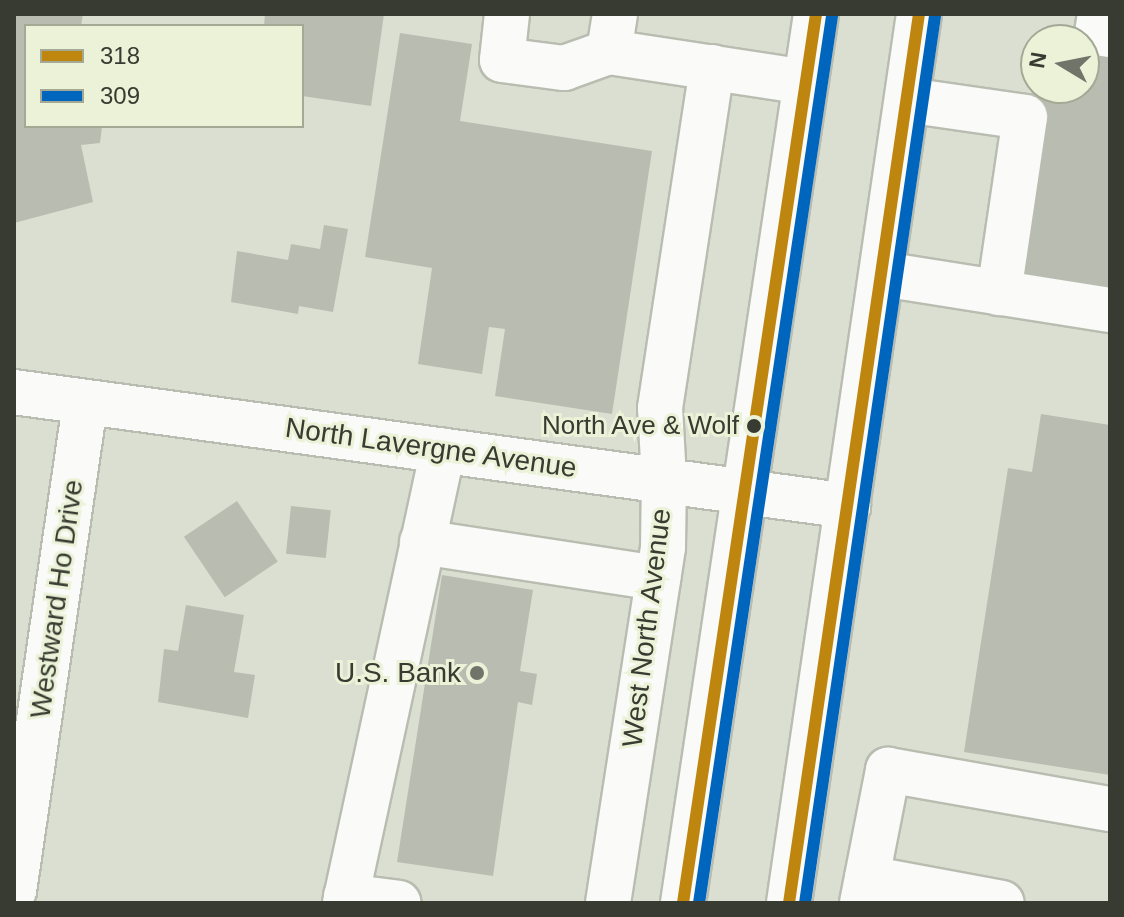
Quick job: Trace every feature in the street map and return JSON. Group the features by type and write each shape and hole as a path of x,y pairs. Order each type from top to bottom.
{"street":[{"path":"507,14 502,60 564,68 612,33 712,67 806,82"},
{"path":"683,903 816,14"},
{"path":"789,903 919,14"},
{"path":"1100,14 1097,33 1110,35"},
{"name":"West North Avenue","path":"608,903 663,547 664,479 660,408 712,67"},
{"path":"907,100 1025,117 999,293"},
{"path":"882,274 1110,310"},
{"name":"North Lavergne Avenue","path":"14,392 848,506"},
{"name":"Westward Ho Drive","path":"14,891 85,403"},
{"path":"399,903 345,900 443,450"},
{"path":"422,542 658,578"},
{"path":"1002,903 864,891 888,770 1110,809"}],"building":[{"path":"14,14 83,14 81,24 24,24 24,128 102,128 100,143 81,145 93,202 14,223"},
{"path":"265,14 384,14 371,106 304,96 304,24 264,24"},
{"path":"400,33 472,44 460,121 652,151 612,414 495,396 505,329 489,327 482,374 418,364 432,268 365,257"},
{"path":"1100,53 1110,55 1108,286 1016,272 1042,104 1100,104"},
{"path":"324,225 348,229 333,312 299,306 298,314 231,302 237,251 288,260 291,244 320,249"},
{"path":"1041,414 1110,425 1110,775 964,752 1008,468 1032,472"},
{"path":"237,501 278,562 225,597 184,537"},
{"path":"291,506 331,510 326,558 286,554"},
{"name":"U.S. Bank","path":"442,575 533,590 520,671 537,674 532,705 518,702 493,876 397,862"},
{"path":"186,605 244,615 234,672 255,675 248,718 158,702 164,649 178,651"}],"transit line":[{"name":"318","path":"683,903 816,14"},
{"name":"318","path":"789,903 919,14"},
{"name":"309","path":"699,903 832,16"},
{"name":"309","path":"805,903 935,16"}],"place":[{"name":"North Ave & Wolf","path":"754,426"},
{"name":"U.S. Bank","path":"477,673"}]}
